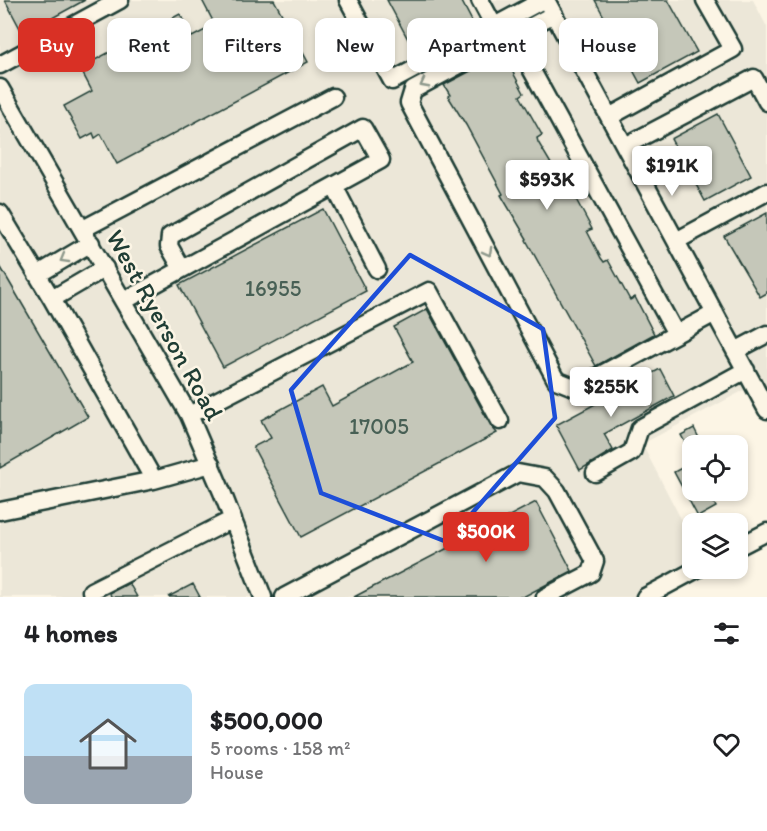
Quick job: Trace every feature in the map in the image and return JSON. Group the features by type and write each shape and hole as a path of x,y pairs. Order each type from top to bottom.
{"street":[{"path":"0,65 120,0"},
{"path":"348,0 392,81 409,72"},
{"path":"480,0 490,18"},
{"path":"609,117 733,49 705,0"},
{"path":"515,18 548,5"},
{"path":"548,5 767,410"},
{"path":"533,18 548,5"},
{"path":"446,72 413,90 409,103 556,380 576,388 715,313"},
{"path":"533,72 676,334"},
{"path":"625,146 754,78 767,102"},
{"name":"West Ryerson Road","path":"0,88 189,415 211,464 263,597"},
{"path":"37,274 87,236 333,97"},
{"path":"124,301 381,160 363,128 170,236 169,246 182,269"},
{"path":"334,186 377,269"},
{"path":"676,241 767,192"},
{"path":"0,213 52,299 154,480"},
{"path":"52,299 105,268"},
{"path":"189,415 429,291 501,421"},
{"path":"735,351 767,334"},
{"path":"595,473 632,452 640,428 746,370"},
{"path":"0,511 154,480 211,464"},
{"path":"284,597 518,473 545,478 557,491 595,561 591,573 545,597"},
{"path":"91,591 233,519"},
{"path":"748,542 767,532"},
{"path":"645,597 682,577"}],"highlighted area":[{"path":"410,255 543,329 555,418 447,542 321,493 291,390"}],"shaded area":[{"path":"0,0 753,0 767,27 767,410 754,385 642,444 682,521 682,575 645,597 0,597"}],"building":[{"path":"5,0 85,0 52,18 18,18 18,25"},
{"path":"202,0 274,0 284,18 211,18"},
{"path":"387,0 461,0 470,18 407,18 407,37"},
{"path":"595,0 668,0 697,52 640,83 634,72 658,72 658,18 605,18"},
{"path":"203,31 203,72 289,72 117,164 101,134 95,138 93,133 82,139 64,106 92,91 82,72 95,72 95,60 107,53 107,72 191,72 191,35 192,37"},
{"path":"303,53 308,62 303,65"},
{"path":"469,72 513,72 524,93 520,96 542,135 537,138 538,142 554,169 558,166 592,229 587,231 601,258 604,262 608,260 630,300 635,297 654,334 596,366 501,195 503,194 444,85"},
{"path":"718,114 751,176 705,201 671,139"},
{"path":"323,209 366,291 223,367 179,285"},
{"path":"767,213 767,293 760,297 724,236"},
{"path":"0,266 88,417 0,468"},
{"path":"427,309 497,433 301,537 253,447 271,438 261,420 322,387 332,406 413,362 394,327"},
{"path":"660,369 674,396 604,434 613,450 580,470 556,425"},
{"path":"694,428 698,435 682,435 682,437 681,435"},
{"path":"682,468 682,487 674,472"},
{"path":"689,501 713,501 716,507 705,513 696,513"},
{"path":"536,502 572,571 523,597 354,597"},
{"path":"129,583 137,597 111,597 110,593"},
{"path":"193,584 200,597 168,597"}]}
